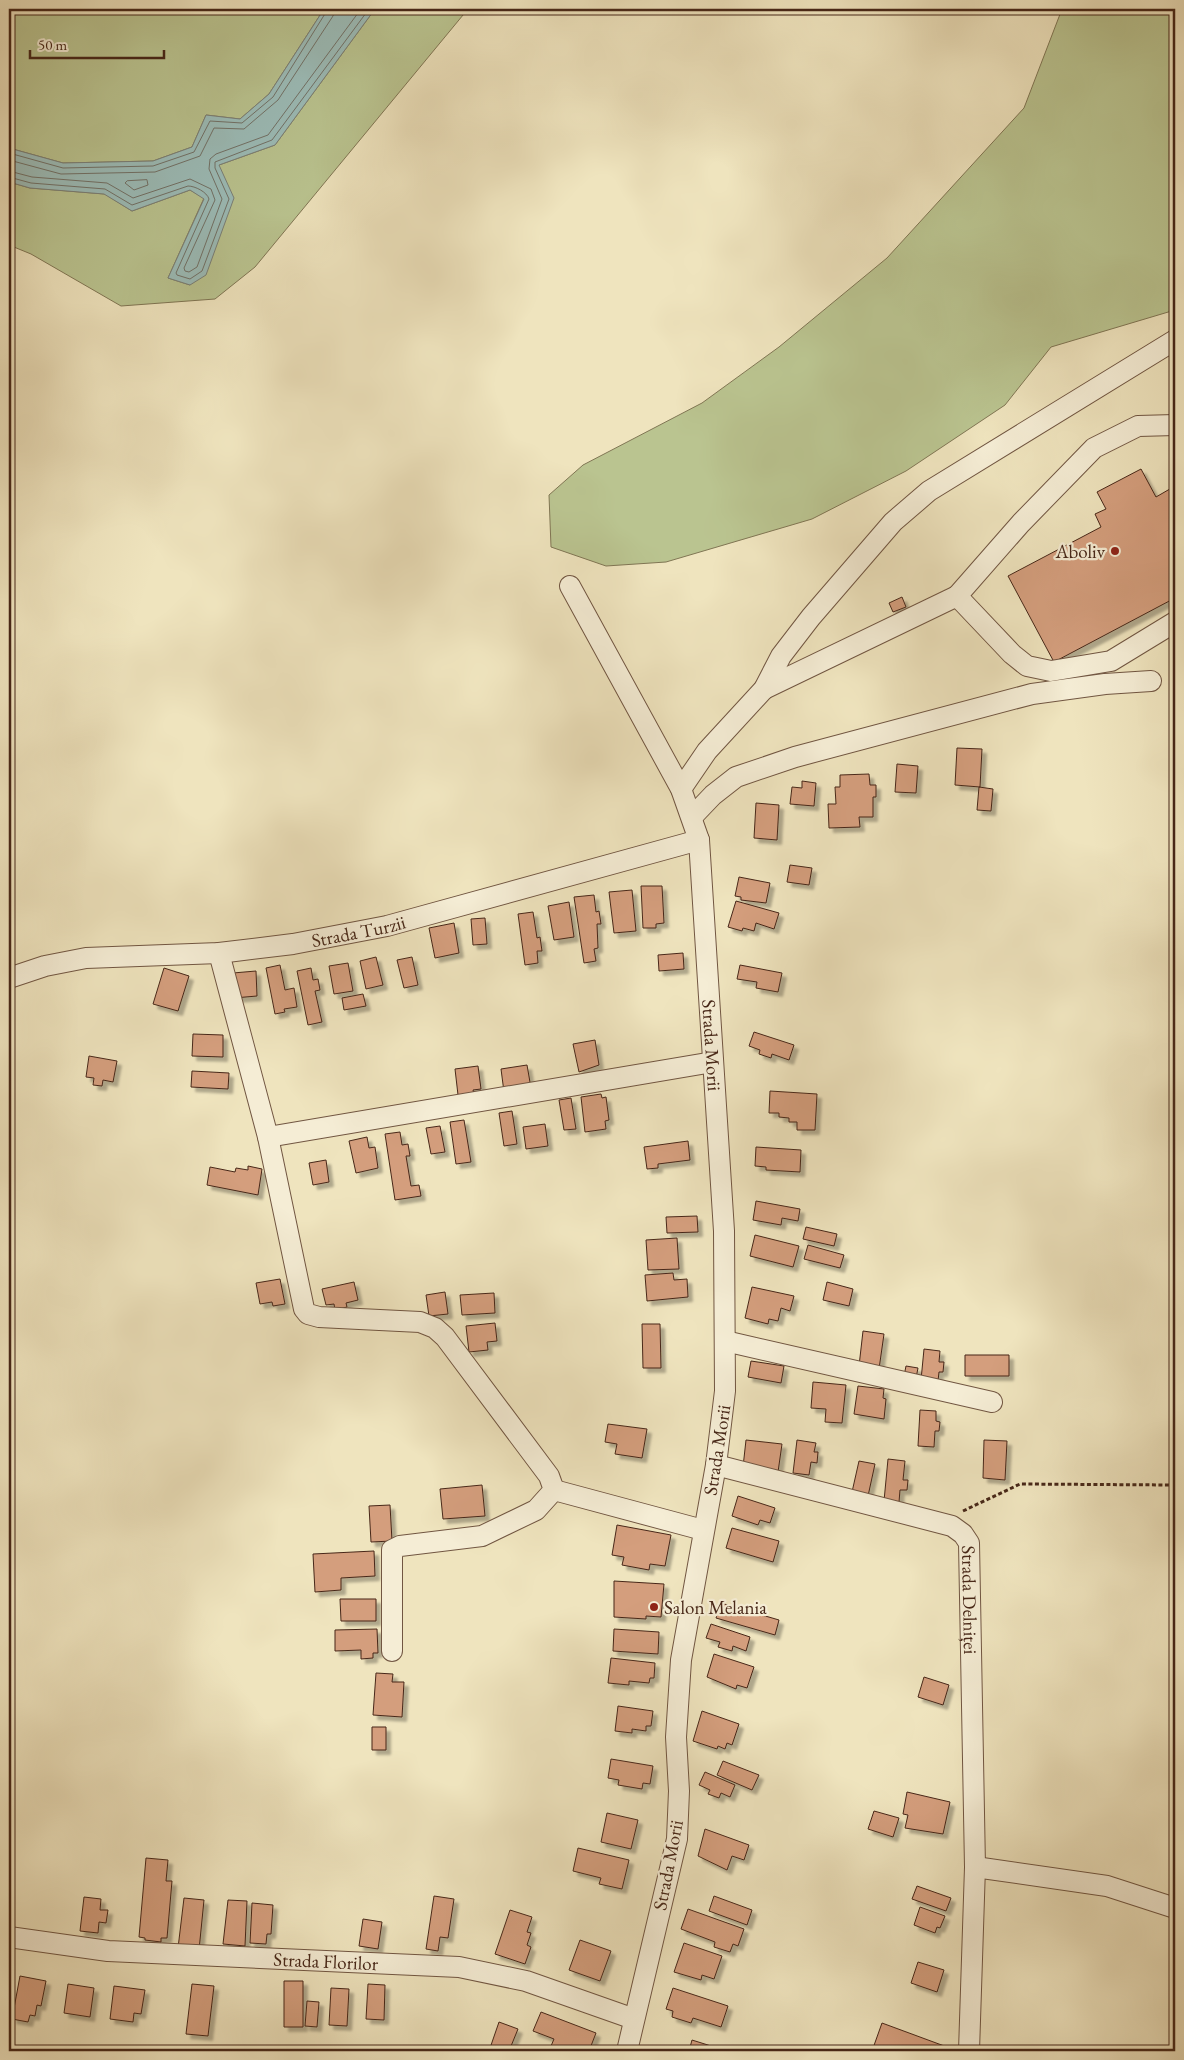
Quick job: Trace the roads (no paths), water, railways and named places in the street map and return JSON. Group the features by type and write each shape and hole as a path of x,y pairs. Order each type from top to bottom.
{"street":[{"path":"681,789 707,751 764,689 781,656 811,618 893,522 929,491 1175,340"},
{"path":"764,689 957,596 1021,523 1094,448 1138,426 1175,425"},
{"name":"Strada Morii","path":"570,586 681,789 699,840 724,1230 726,1391 716,1465 681,1660 676,1737 679,1791 677,1839 627,2051"},
{"path":"957,596 1012,654 1027,666 1051,671 1111,660 1175,622"},
{"path":"692,817 713,795 736,777 795,758 1032,694 1105,684 1151,681"},
{"name":"Strada Turzii","path":"9,978 45,966 86,958 219,953 293,944 387,926 699,840"},
{"path":"219,953 268,1137 304,1309 308,1314 318,1316 420,1322 435,1328 445,1337 549,1476 554,1490"},
{"path":"268,1137 713,1062"},
{"path":"725,1341 992,1402"},
{"name":"Strada Delniței","path":"716,1465 952,1526 963,1534 969,1543 975,1867 969,2051"},
{"path":"554,1490 703,1530"},
{"path":"392,1651 392,1550 400,1546 482,1536 536,1510 554,1490"},
{"path":"975,1867 1107,1886 1175,1908"},
{"name":"Strada Florilor","path":"9,1937 108,1951 459,1968 526,1981 634,2020"}],"water":[{"path":"324,9 375,9 275,145 219,165 234,198 206,275 190,285 168,278 204,199 190,190 132,211 104,194 30,188 9,182 9,148 63,163 153,161 192,147 206,115 240,119 269,94"}],"place":[{"name":"Aboliv","path":"1115,551"},
{"name":"Salon Melania","path":"654,1607"}]}
